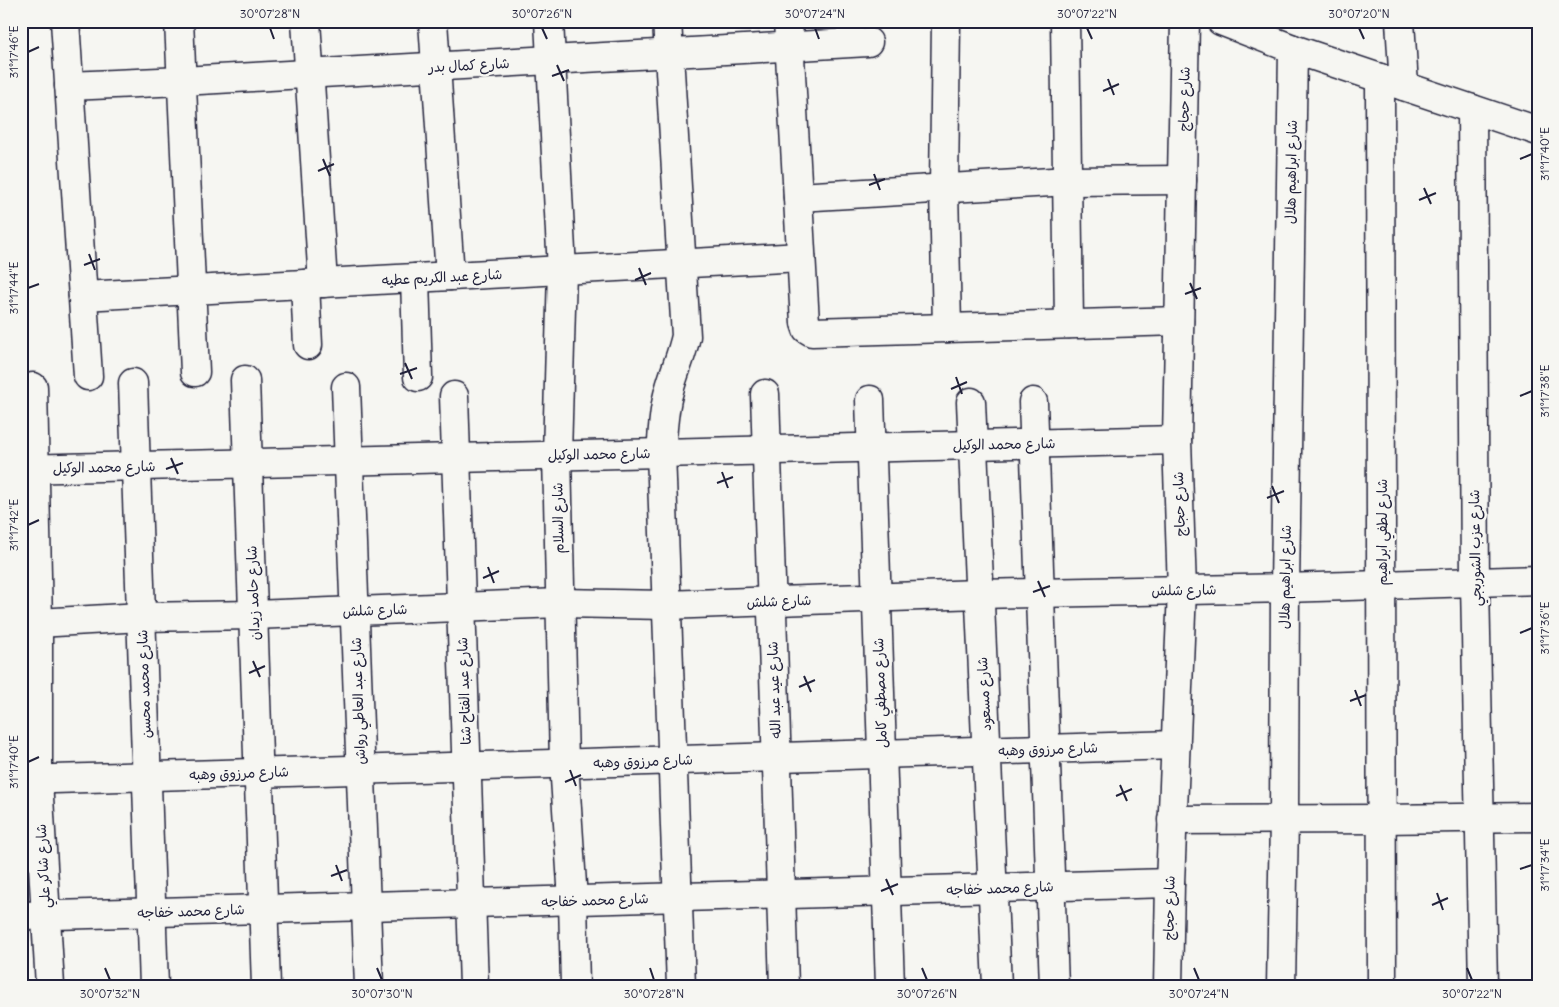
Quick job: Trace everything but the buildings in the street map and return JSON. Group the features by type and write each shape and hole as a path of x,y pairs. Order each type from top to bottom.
{"street":[{"path":"65,21 88,376"},
{"path":"178,21 195,372"},
{"path":"306,21 314,284 308,344"},
{"path":"433,21 450,276"},
{"name":"شارع السلام","path":"549,21 562,270 557,455 564,764 573,900 575,986"},
{"path":"667,21 686,336 683,352 664,410 661,452 681,986"},
{"path":"946,21 944,188 947,328"},
{"path":"1065,21 1069,324"},
{"name":"شارع حجاج","path":"1168,986 1172,820 1182,590 1177,440 1185,21"},
{"path":"1222,21 1257,29 1293,49 1538,131"},
{"name":"شارع لطفي ابراهيم","path":"1382,986 1382,585 1392,82 1400,21"},
{"path":"789,34 805,323 807,330 812,332 1179,321"},
{"name":"شارع كمال بدر","path":"69,86 669,53 789,34 868,42"},
{"name":"شارع ابراهيم هلال","path":"1281,986 1293,49"},
{"name":"شارع عزب الشوربجي","path":"1472,109 1475,583 1483,986"},
{"path":"798,197 1068,181 1182,180"},
{"name":"شارع عبد الكريم عطيه","path":"83,296 801,257"},
{"path":"416,278 418,377"},
{"name":"شارع حامد زيدان","path":"245,380 266,986"},
{"name":"شارع محمد محسن","path":"133,383 154,986"},
{"name":"شارع شاكر علي","path":"33,387 28,468 30,780 34,915 50,986"},
{"name":"شارع عبد العاطي رواش","path":"346,387 369,986"},
{"name":"شارع عيد عبد الله","path":"765,394 784,986"},
{"name":"شارع عبد الفتاح شتا","path":"454,396 474,986"},
{"name":"شارع مصطفي كامل","path":"870,400 890,986"},
{"name":"شارع مسعود","path":"971,402 996,986"},
{"path":"1032,402 1054,986"},
{"name":"شارع محمد الوكيل","path":"28,468 1177,440"},
{"name":"شارع شلش","path":"30,623 141,617 560,604 666,605 1040,592 1285,588 1538,580"},
{"name":"شارع مرزوق وهبه","path":"30,780 1176,745"},
{"path":"1172,820 1538,817"},
{"name":"شارع محمد خفاجه","path":"34,915 1170,883"}]}
